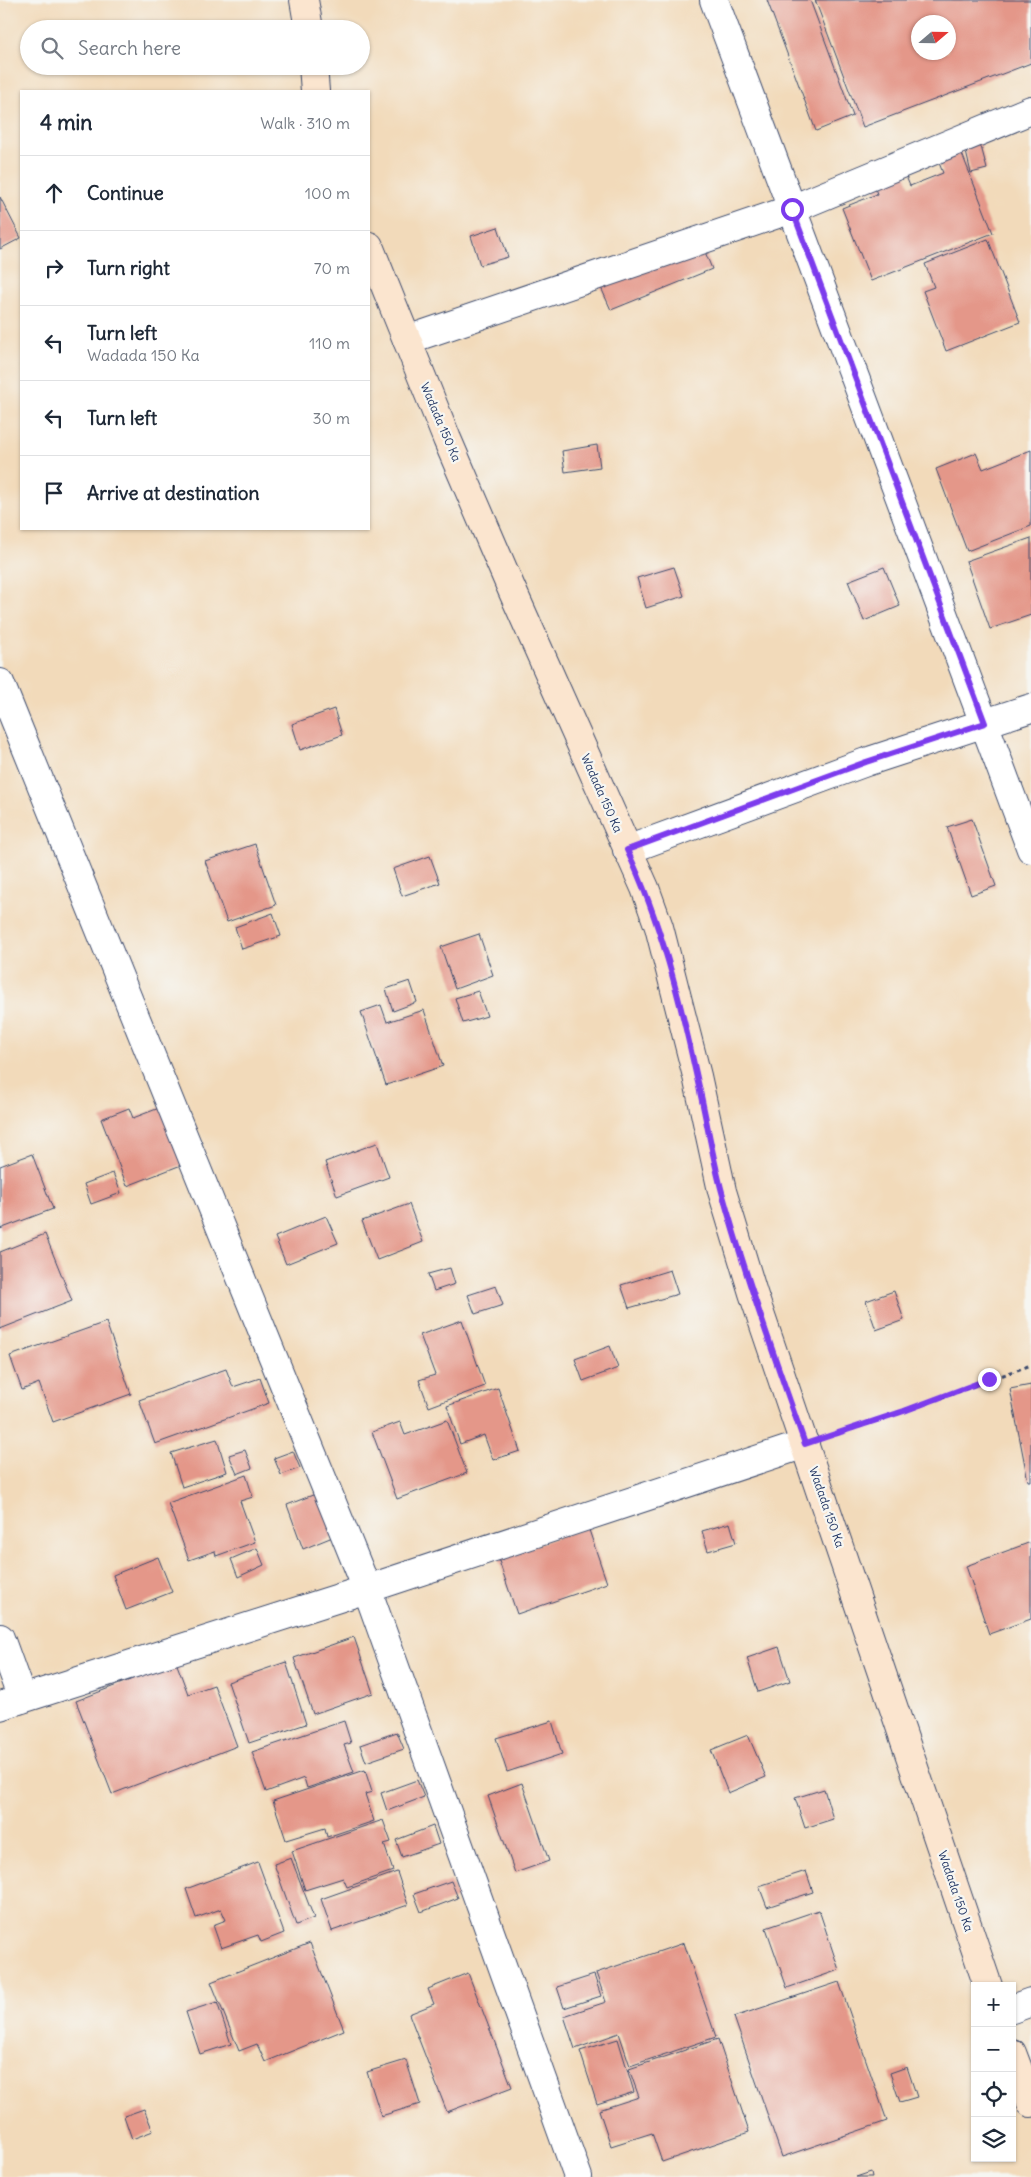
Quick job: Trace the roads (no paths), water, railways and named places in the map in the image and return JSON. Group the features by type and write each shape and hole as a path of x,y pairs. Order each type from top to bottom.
{"street":[{"path":"304,0 307,20"},
{"path":"714,0 1031,849"},
{"path":"314,75 315,90"},
{"path":"407,340 792,209 1031,110"},
{"name":"Wadada 150 Ka","path":"370,248 508,581 645,888 659,927 697,1076 722,1191 753,1293 987,1982"},
{"path":"0,683 367,1589 578,2177"},
{"path":"627,850 866,762 1031,708"},
{"path":"0,1638 11,1703 367,1589 805,1444"},
{"path":"1016,2008 1031,2002"},
{"path":"1016,2064 1031,2103"}]}
